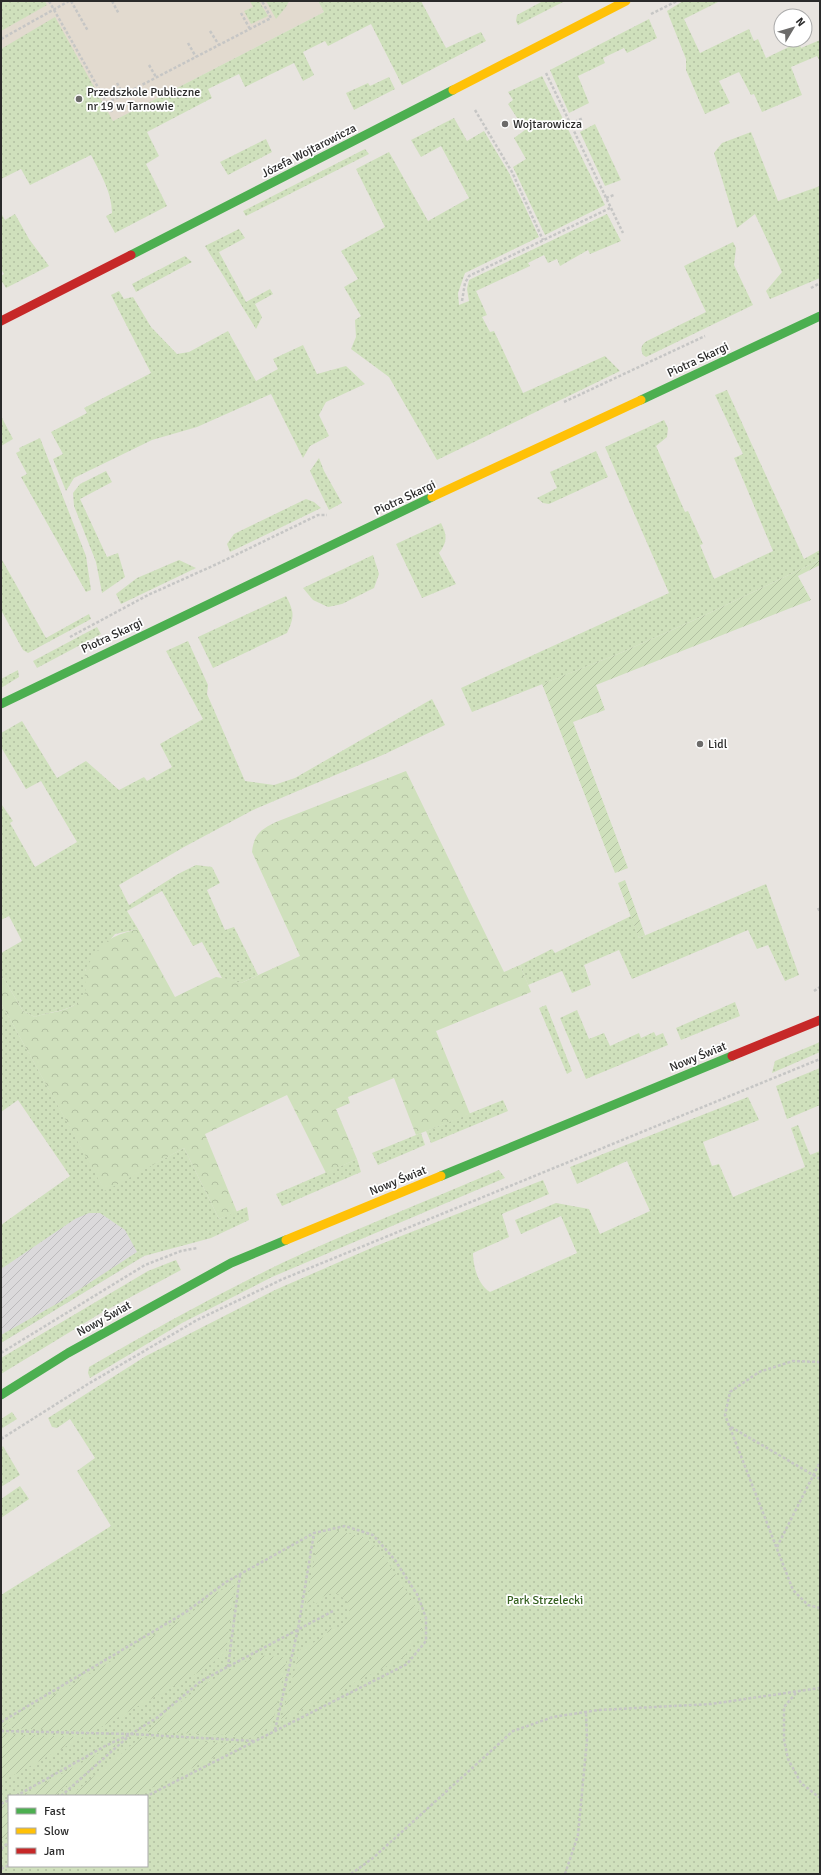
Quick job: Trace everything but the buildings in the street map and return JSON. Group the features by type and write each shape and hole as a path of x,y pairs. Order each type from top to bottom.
{"street":[{"name":"Józefa Wojtarowicza","path":"1,321 626,1"},
{"name":"Piotra Skargi","path":"1,704 439,494 820,316"},
{"name":"Nowy Świat","path":"1,1395 68,1353 231,1263 820,1020"}],"path":[{"path":"49,1 112,112"},
{"path":"1,39 70,1 88,31"},
{"path":"112,1 119,14"},
{"path":"107,103 271,18 262,1"},
{"path":"241,13 250,29"},
{"path":"210,31 219,45"},
{"path":"188,43 196,57"},
{"path":"149,65 156,78"},
{"path":"544,69 623,233"},
{"path":"117,83 123,94"},
{"path":"472,106 512,172 543,240"},
{"path":"570,124 583,118"},
{"path":"606,198 614,195"},
{"path":"462,301 465,283 469,276 610,208"},
{"path":"818,908 820,912"},
{"path":"1,1438 88,1384 197,1320 283,1279 820,1059"},
{"path":"820,1362 793,1361 759,1372 730,1392 725,1415 793,1590 808,1605 820,1608"},
{"path":"730,1426 820,1479"},
{"path":"777,1548 820,1462"},
{"path":"1,1722 186,1612 226,1582 314,1533 345,1526 373,1535 395,1560 418,1596 426,1618 426,1641 408,1664 148,1795"},
{"path":"275,1731 298,1629 314,1533"},
{"path":"228,1667 240,1574"},
{"path":"18,1795 105,1746 131,1734 158,1717 201,1681 333,1610"},
{"path":"351,1874 373,1858 513,1732 553,1717 586,1712 710,1704 820,1688"},
{"path":"796,1692 784,1707 784,1740 788,1759 801,1783 820,1798"},
{"path":"565,1874 578,1835 587,1740 586,1712"},
{"path":"1,1731 131,1734 254,1741"},
{"path":"62,1795 131,1734"},
{"path":"1,1870 2,1874"}],"shaded area":[{"name":"Przedszkole Publiczne nr 19 w Tarnowie","path":"1,1 318,1 324,12 1,179"},
{"path":"105,1191 144,1256 1,1343 1,1259"}],"green space":[{"path":"1,1 45,1 47,5 1,31"},
{"path":"250,1 259,1 268,16 251,24 244,11 253,7"},
{"path":"266,1 289,1 276,19"},
{"path":"318,1 421,1 446,48 481,32 486,41 402,85 371,24 328,46 325,41 303,52 314,75 303,81 294,63 245,87 239,74 208,89 212,98 147,132 159,156 146,164 167,206 115,233 106,216 112,213 108,190 91,155 30,185 21,169 1,179 1,49 55,17 113,121 324,12"},
{"path":"543,1 565,1 518,25 516,21 517,15"},
{"path":"683,1 720,1 684,19 700,53 749,29 754,41 758,39 766,58 787,48 813,48 813,43 820,40 820,62 817,56 791,67 802,95 762,112 754,94 751,95 739,72 719,81 730,103 705,114 686,70 686,59 667,11"},
{"path":"649,19 657,38 627,53 624,48 603,58 605,63 578,76 589,103 569,113 550,70"},
{"path":"542,76 605,205 545,235 513,167 526,159 514,138 525,130 508,104 513,100 508,92"},
{"path":"389,77 395,89 354,110 346,93 368,83 370,86"},
{"path":"454,118 467,141 484,131 509,173 539,237 465,273 458,293 459,305 469,301 467,289 469,280 607,214 621,241 590,254 588,250 560,266 557,259 548,263 544,255 528,263 530,266 476,291 487,315 482,317 490,332 494,331 523,393 605,356 620,371 437,460 389,377 351,349 356,337 355,320 361,316 344,287 358,279 341,251 385,227 356,169 389,152 428,221 469,198 441,146 421,157 411,140"},
{"path":"595,124 621,180 605,186 580,132"},
{"path":"751,132 778,201 820,186 820,278 770,299 766,291 782,272 755,214 737,228 714,153 722,143"},
{"path":"266,139 272,152 228,175 220,162"},
{"path":"365,149 369,154 246,216 243,211"},
{"path":"1,213 5,220 15,214 29,239 49,266 6,288 1,280 1,276 4,274 1,269"},
{"path":"239,229 245,238 219,252 246,302 270,289 273,294 255,304 262,317 256,329 205,246"},
{"path":"733,242 736,248 734,265 753,305 646,357 643,355 642,347 647,341 706,312 684,266"},
{"path":"185,256 192,262 136,292 132,284"},
{"path":"119,291 124,299 133,297 151,327 177,354 189,352 228,331 256,381 278,369 273,359 303,345 317,374 346,366 365,384 326,402 319,415 329,436 310,446 303,458 271,394 197,427 152,440 74,478 66,491 53,459 63,454 51,432 87,413 84,408 151,373 111,295"},
{"path":"727,390 804,559 820,550 820,560 701,617 618,654 472,712 461,688 669,593 605,447 664,420 668,428 667,437 656,446 685,512 688,511 703,544 700,545 714,579 773,551 734,458 743,454 715,395"},
{"path":"1,416 13,439 1,446"},
{"path":"40,438 86,556 91,590 86,592 21,477 27,474 16,453 20,451 19,448"},
{"path":"596,451 608,477 549,504 543,503 537,498 557,488 550,472"},
{"path":"319,458 324,471 342,503 329,510 310,471"},
{"path":"106,471 112,482 80,499 107,557 118,553 125,577 102,593 96,562 74,506 73,493 80,484"},
{"path":"306,499 314,502 321,508 230,552 227,544 234,534"},
{"path":"441,523 446,538 439,553 456,584 422,598 396,544"},
{"path":"373,555 379,574 374,588 342,604 328,607 313,600 303,588"},
{"path":"1,558 46,638 89,614 91,619 28,653 23,650 1,610"},
{"path":"179,560 196,568 121,604 116,594 137,578"},
{"path":"820,560 820,565 798,576 811,600 596,685 605,710 573,722 628,868 615,873 542,684 618,654 701,617"},
{"path":"286,596 292,610 292,618 287,633 213,668 198,637"},
{"path":"97,627 101,634 37,668 33,661"},
{"path":"188,641 208,685 207,694 245,781 274,785 295,778 432,699 445,725 385,754 253,810 184,847 119,885 129,905 178,874 196,865 212,867 220,883 207,890 225,930 234,927 258,975 241,983 222,978 202,942 193,946 162,891 127,911 138,929 115,934 85,970 87,989 84,997 79,1002 65,1009 35,1017 23,1011 1,974 1,953 22,941 9,916 1,920 1,805 13,821 10,823 35,867 77,842 41,781 26,789 1,747 1,733 22,721 57,778 86,761 119,790 144,777 147,781 172,767 160,744 203,719 166,651"},
{"path":"18,670 19,677 1,688 1,679"},
{"path":"406,771 504,972 520,965 531,992 436,1031 470,1114 416,1135 394,1078 348,1097 350,1103 336,1109 357,1159 326,1173 287,1095 205,1134 237,1212 219,1219 184,1148 105,1191 1,1003 1,974 23,1011 35,1017 69,1008 78,1002 82,998 86,987 85,970 96,953 101,947 116,936 138,929 175,997 216,977 241,983 300,956 252,852 256,837 262,830 276,822"},
{"path":"625,880 645,935 639,938 618,883"},
{"path":"766,884 799,975 785,981 768,945 757,949 748,930 632,979 619,950 584,965 591,985 572,993 562,971 528,985 520,965 552,949 555,953 631,916 639,938"},
{"path":"735,1002 740,1016 681,1040 676,1028"},
{"path":"1,1003 105,1190 184,1148 219,1219 247,1207 249,1220 211,1238 144,1256 1,1343 1,1335 60,1302 137,1252 125,1230 100,1213 89,1213 75,1219 1,1269 1,1225 70,1176 18,1100 1,1112"},
{"path":"546,1005 572,1071 567,1074 539,1008"},
{"path":"577,1010 589,1039 604,1033 610,1046 639,1033 641,1038 654,1032 656,1036 663,1033 668,1045 586,1079 560,1018"},
{"path":"820,1042 820,1052 772,1073 775,1061"},
{"path":"820,1068 820,1105 787,1119 776,1086"},
{"name":"Park Strzelecki","path":"748,1097 759,1120 703,1142 712,1166 719,1164 733,1197 805,1167 791,1128 798,1125 810,1155 820,1151 820,1874 1,1874 1,1595 111,1526 77,1471 95,1458 70,1419 57,1428 52,1427 48,1418 146,1356 275,1290 376,1246 543,1180 549,1194 502,1214 509,1237 473,1253 474,1264 479,1280 490,1292 577,1253 561,1216 521,1234 515,1220 556,1203 589,1209 600,1234 650,1211 627,1161 577,1184 570,1167"},
{"path":"503,1100 508,1111 431,1143 426,1131"},
{"path":"421,1133 425,1145 378,1165 372,1153"},
{"path":"357,1159 361,1172 282,1206 276,1194"},
{"path":"499,1170 505,1178 272,1277 182,1323 90,1378 88,1373 89,1367 160,1326 282,1263"},
{"path":"176,1260 181,1270 101,1313 1,1374 1,1358 148,1271"},
{"path":"12,1412 17,1419 1,1429 1,1419"},
{"path":"3,1446 20,1475 1,1487 1,1448"},
{"path":"20,1486 29,1499 1,1518 1,1499"},
{"path":"338,1531 364,1537 379,1549 420,1612 422,1629 417,1640 403,1658 281,1720 300,1650 327,1635 328,1628 337,1628 349,1617 347,1602 338,1594 333,1593 327,1595 321,1598 316,1604 313,1601 306,1603 319,1534"},
{"path":"235,1583 226,1652 206,1668 94,1731 4,1728 2,1726 187,1616 216,1593"},
{"path":"258,1655 287,1658 272,1726 250,1738 229,1735 145,1732 199,1687"},
{"path":"1,1734 83,1737 1,1782"},
{"path":"140,1738 241,1744 137,1795 71,1795"},
{"path":"117,1743 56,1795 24,1795"},
{"path":"8,1804 8,1836 1,1842 1,1807"}],"traffic: fast":[{"path":"131,255 453,90"},
{"path":"641,400 820,316"},
{"path":"1,704 432,497"},
{"path":"441,1176 732,1056"},
{"path":"1,1395 68,1353 231,1263 286,1240"}],"traffic: slow":[{"path":"453,90 626,1"},
{"path":"432,497 641,400"},
{"path":"286,1240 441,1176"}],"traffic: jam":[{"path":"1,321 131,255"},
{"path":"732,1056 820,1020"}],"place":[{"name":"Przedszkole Publiczne nr 19 w Tarnowie","path":"79,99"},
{"name":"Wojtarowicza","path":"505,124"},
{"name":"Lidl","path":"700,744"}]}
